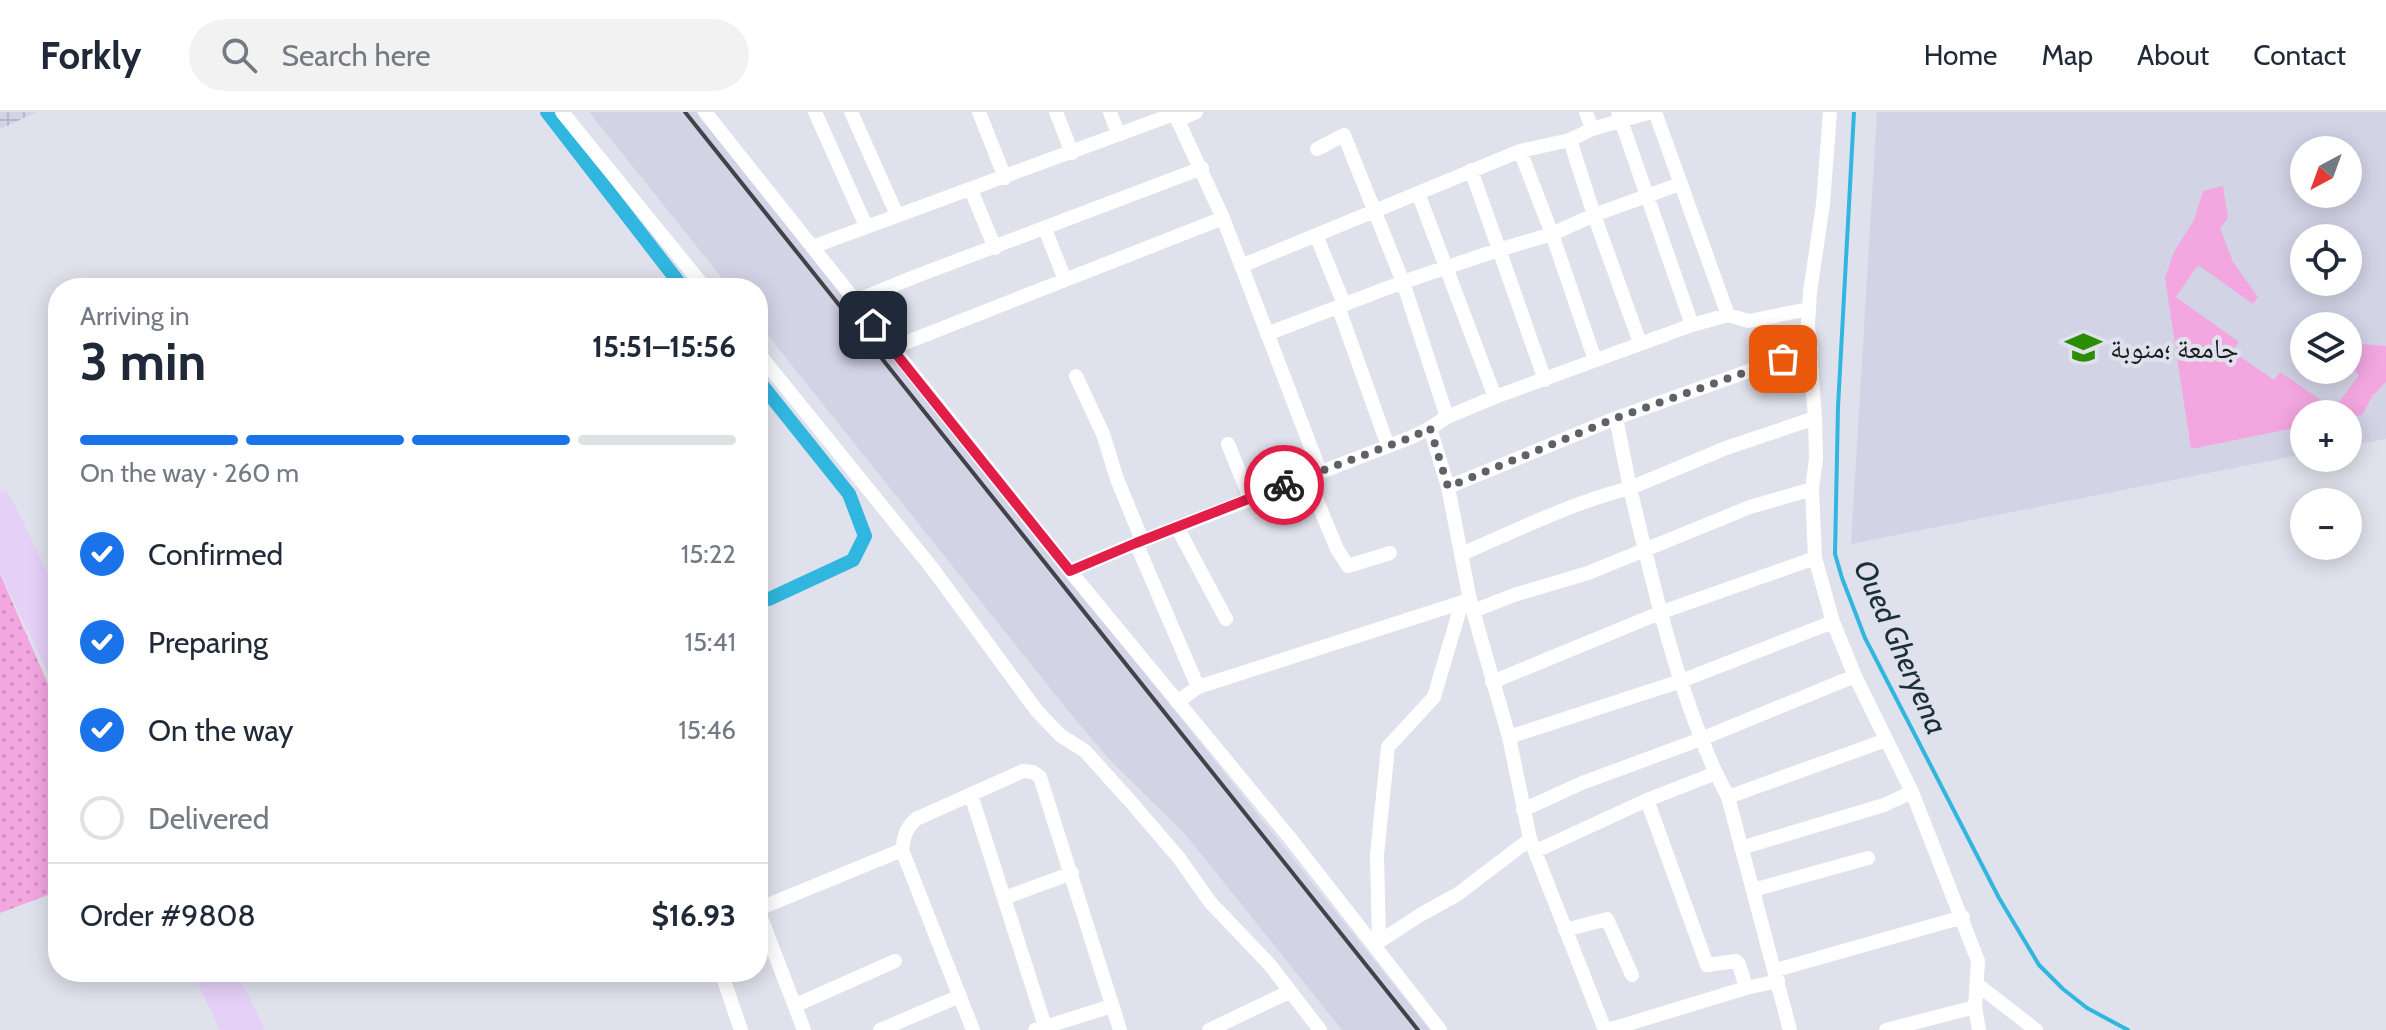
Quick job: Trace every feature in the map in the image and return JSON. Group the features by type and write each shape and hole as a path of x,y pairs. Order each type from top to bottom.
{"main road":[{"path":"0,502 48,602"},
{"path":"0,544 48,645"},
{"path":"211,982 233,1030"},
{"path":"228,982 252,1030"}],"street":[{"path":"562,112 697,278"},
{"path":"705,112 1070,571 1376,943 1440,1030"},
{"path":"815,112 866,226"},
{"path":"851,112 897,215"},
{"path":"979,112 1005,178"},
{"path":"1056,112 1072,153"},
{"path":"1110,112 1118,134"},
{"path":"812,247 1118,134 1175,115 1196,112"},
{"path":"1586,112 1592,129"},
{"path":"1241,266 1520,151 1570,140 1620,117 1653,112 1728,315"},
{"path":"1830,112 1822,215 1809,309 1816,459 1812,489 1815,558 1833,622 1855,676 1912,792 1963,917 1978,961 1975,1007 1979,1030"},
{"path":"1175,115 1202,168 1267,334 1337,549 1348,566 1390,553"},
{"path":"1620,117 1692,325"},
{"path":"1317,149 1344,135 1403,282 1447,417"},
{"path":"1570,140 1640,343"},
{"path":"1520,151 1595,360"},
{"path":"855,301 1202,168"},
{"path":"1471,170 1545,380"},
{"path":"1267,334 1403,282 1552,234 1594,215 1680,184"},
{"path":"971,190 995,248"},
{"path":"1418,193 1495,397"},
{"path":"892,348 1223,218"},
{"path":"1045,229 1065,280"},
{"path":"1316,235 1388,446"},
{"path":"1070,571 1139,541 1388,446 1495,397 1640,343 1728,315 1749,321 1809,309"},
{"path":"1448,487 1616,418 1811,349"},
{"path":"768,365 932,568 1037,711 1060,735 1085,751 1179,858 1210,902 1270,965 1320,1030"},
{"path":"1076,376 1103,434 1139,541 1198,687"},
{"path":"1616,418 1645,551 1681,681 1701,739 1728,797 1790,1030"},
{"path":"1462,554 1596,496 1630,488 1726,448 1815,418"},
{"path":"1430,428 1448,487 1462,554 1468,604 1509,737 1533,845 1605,1028"},
{"path":"1228,444 1250,498"},
{"path":"1177,702 1198,687 1468,604 1514,595 1588,573 1750,507 1812,489"},
{"path":"1177,527 1226,619"},
{"path":"1492,682 1662,612 1815,558"},
{"path":"1376,943 1377,855 1388,747 1434,697 1468,604"},
{"path":"1509,737 1681,681 1833,622"},
{"path":"1523,810 1582,783 1701,739 1855,676"},
{"path":"1728,797 1886,740"},
{"path":"973,1030 902,850 907,828 916,819 1023,771 1040,777 1120,1030"},
{"path":"1376,943 1533,845 1716,773"},
{"path":"1741,848 1884,805 1912,792"},
{"path":"971,795 1040,1028 1112,1006"},
{"path":"1647,800 1704,959 1710,966 1736,961 1746,988"},
{"path":"768,905 902,850"},
{"path":"1753,890 1868,858"},
{"path":"1004,898 1072,873"},
{"path":"1587,1030 1605,1028 1746,988 1777,975 1963,917"},
{"path":"1565,930 1607,919 1632,975"},
{"path":"768,934 804,1030"},
{"path":"796,1005 895,961"},
{"path":"724,982 741,1030"},
{"path":"1978,985 2022,1024 2036,1030"},
{"path":"1209,1030 1289,992"},
{"path":"880,1030 960,996"},
{"path":"1886,1030 1975,1007"}],"shaded area":[{"path":"0,112 37,112 0,129"},
{"path":"589,112 696,112 1430,1030 1342,1030 1185,834 1109,759 1078,723 768,336 768,278 722,278"},
{"name":"جامعة ؛منوبة","path":"1877,112 2386,112 2386,439 2362,443 2362,400 2290,400 2290,457 1851,544"},
{"path":"2223,186 2228,218 2220,228 2233,262 2258,297 2253,304 2198,265 2176,297 2239,342 2232,351 2274,380 2280,372 2290,379 2290,384 2298,384 2321,400 2290,400 2290,429 2191,449 2165,278 2174,252 2194,220 2203,191"},
{"path":"2362,344 2386,346 2386,382 2373,395 2362,415 2362,400 2341,400 2352,384 2362,384"},
{"path":"0,574 48,684 48,895 0,913"}],"waterway":[{"path":"547,112 675,278"},
{"name":"Oued Gheryena","path":"1854,112 1838,407 1835,554 1842,578 1865,638 1999,898 2039,965 2087,1008 2128,1030"},
{"path":"768,393 849,494 865,536 853,560 769,599"}],"railway":[{"path":"685,112 1418,1030"}],"way so far":[{"path":"1284,485 1430,428 1448,487 1616,418 1783,359"}],"place":[{"name":"جامعة ؛منوبة","path":"2084,348"}],"route":[{"path":"873,325 1070,571 1284,485"}]}
